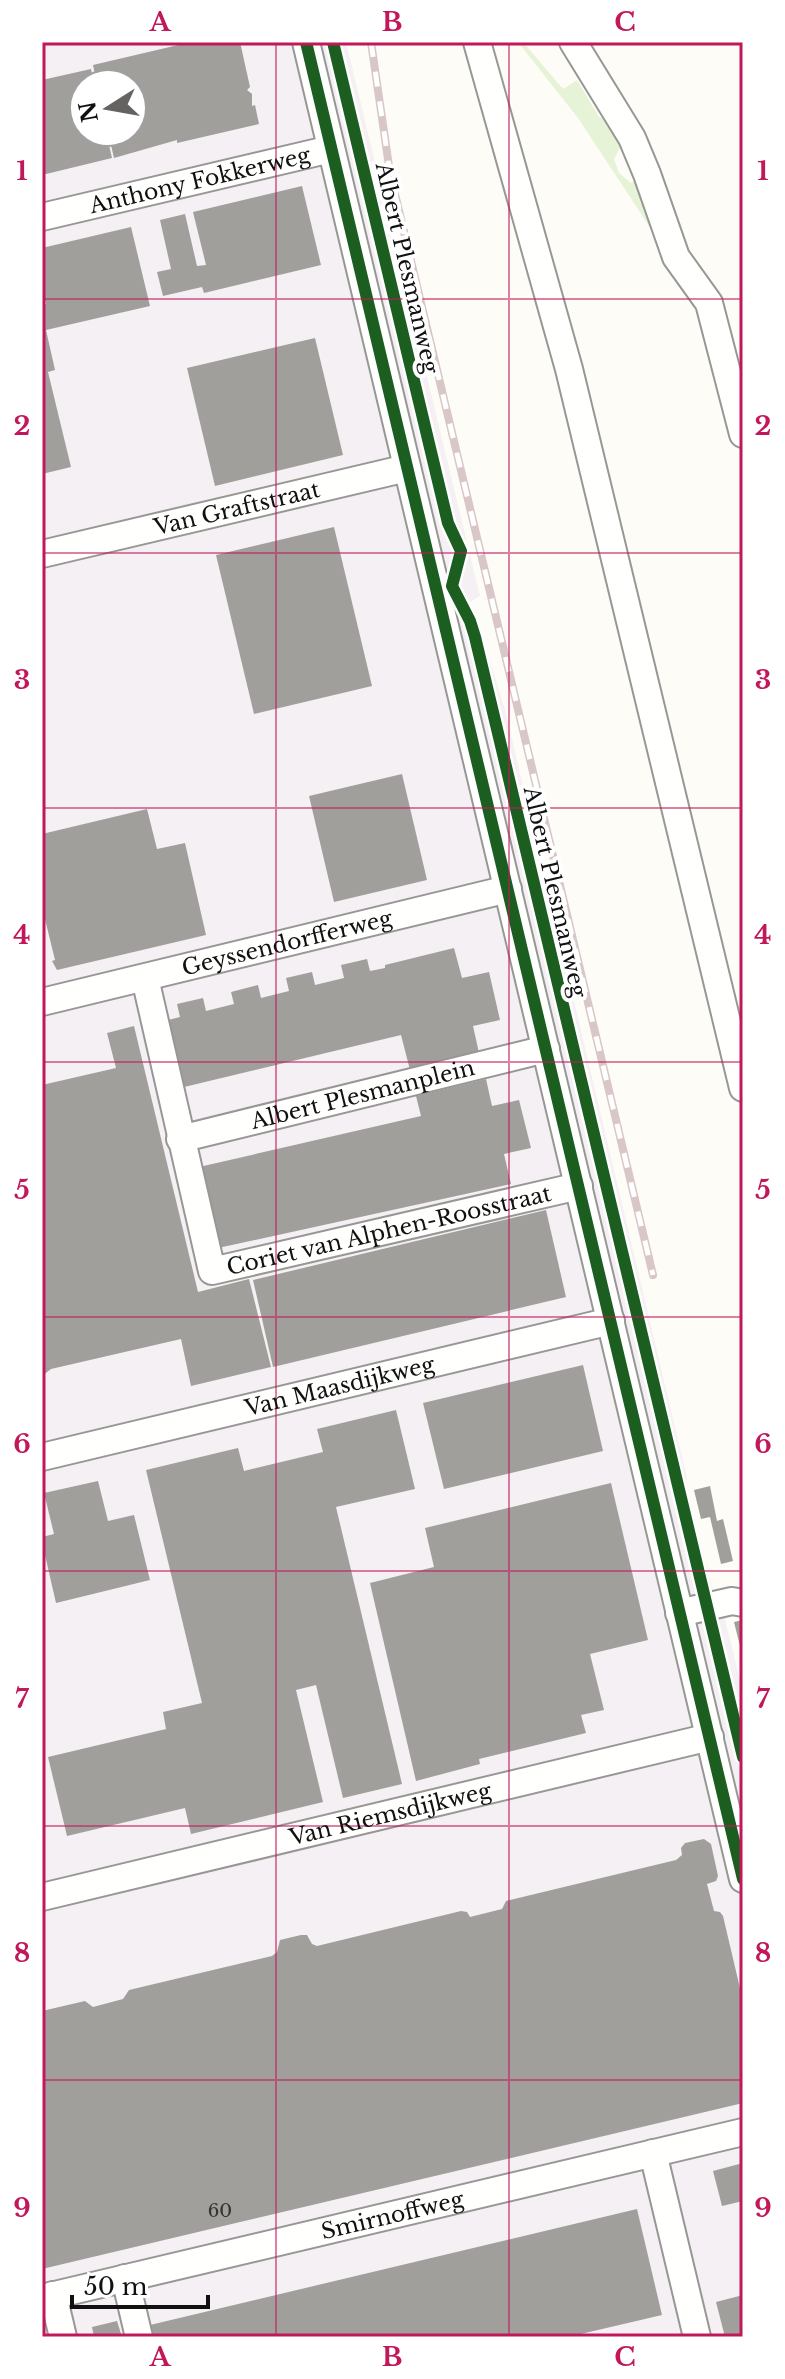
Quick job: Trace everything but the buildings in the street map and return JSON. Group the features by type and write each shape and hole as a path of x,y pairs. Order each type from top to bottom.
{"street":[{"name":"Albert Plesmanweg","path":"306,42 743,1879"},
{"path":"477,42 569,369 743,1088"},
{"path":"573,42 632,138 676,257 709,303 743,434"},
{"name":"Anthony Fokkerweg","path":"42,217 331,149"},
{"name":"Van Graftstraat","path":"42,554 407,468"},
{"name":"Geyssendorfferweg","path":"42,1002 508,889"},
{"name":"Coriet van Alphen-Roosstraat","path":"145,978 212,1271 579,1186"},
{"name":"Albert Plesmanplein","path":"180,1139 546,1049"},
{"name":"Van Maasdijkweg","path":"42,1457 611,1321"},
{"path":"679,1613 732,1601 743,1603"},
{"name":"Van Riemsdijkweg","path":"42,1897 710,1737"},
{"name":"Smirnoffweg","path":"48,2296 743,2132"},
{"path":"653,2153 697,2337"},
{"path":"125,2278 139,2337"},
{"path":"48,2296 63,2337"}],"shaded area":[{"path":"42,42 346,42 480,596 468,603 479,626 505,710 687,1478 686,1485 743,1692 743,2337 42,2337"}],"green space":[{"path":"518,42 523,42 563,89 577,80 599,117 616,121 621,145 614,159 619,173 631,183 641,176 661,244 578,118"}],"railway":[{"path":"371,42 390,173 653,1275"}],"cycle path":[{"path":"306,42 743,1879"},
{"path":"333,42 448,523 461,551 452,586 475,637 743,1757"}]}
